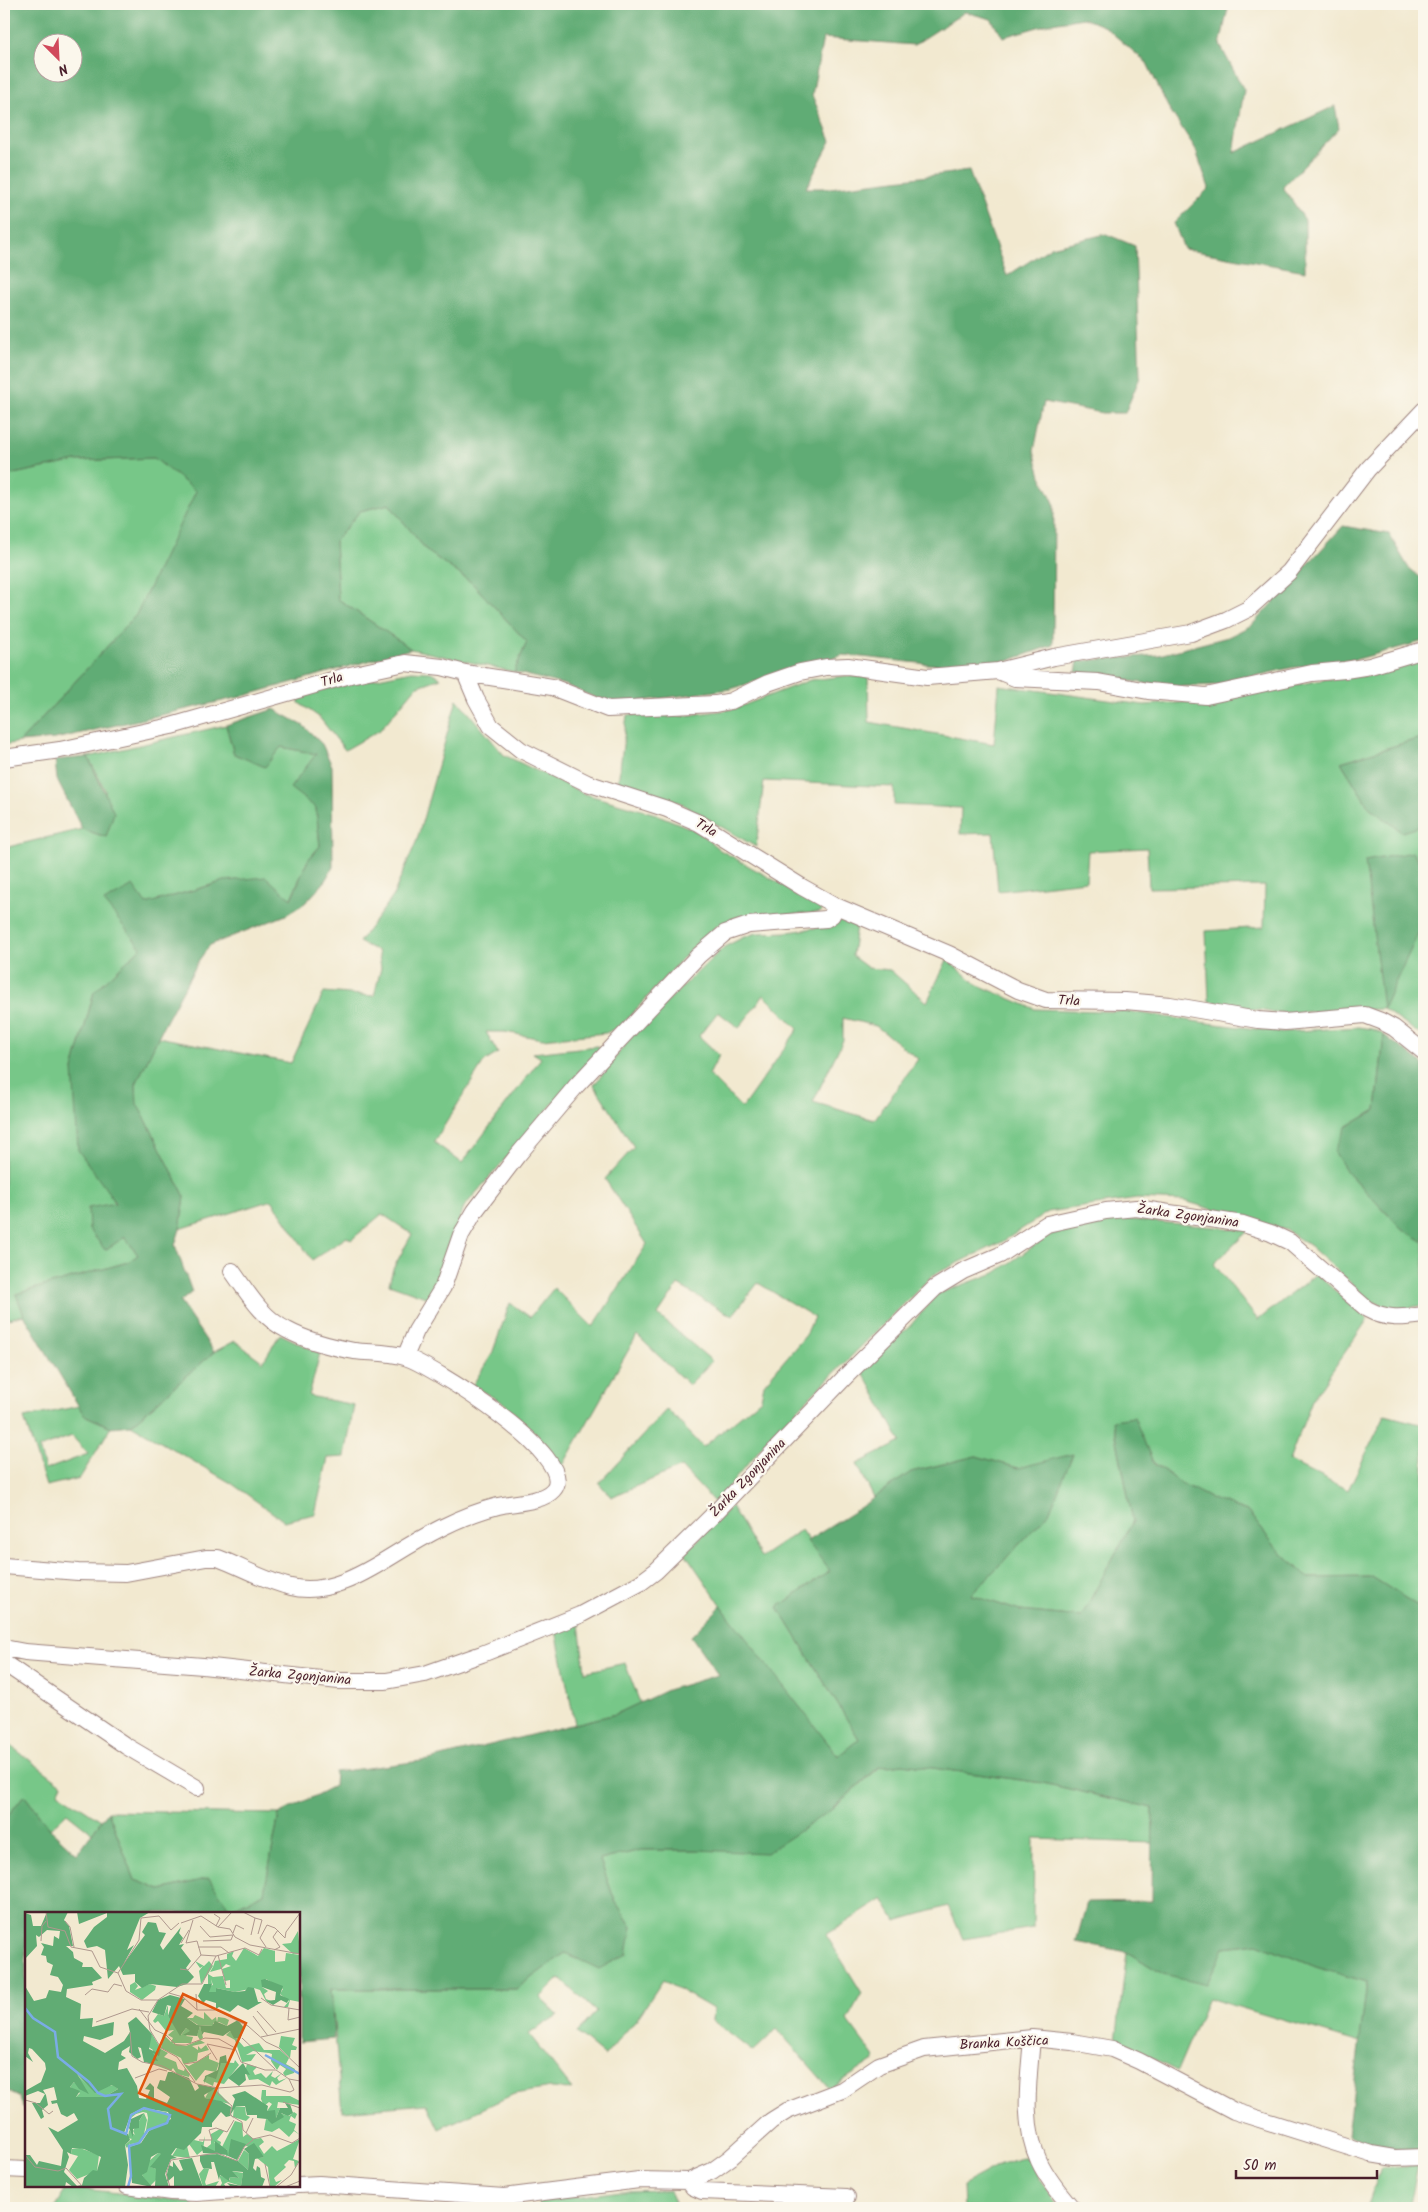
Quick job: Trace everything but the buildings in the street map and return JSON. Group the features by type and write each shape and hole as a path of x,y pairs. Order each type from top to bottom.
{"street":[{"path":"465,673 552,687 608,709 715,704 731,700 768,683 800,672 826,667 848,666 927,677 998,671 1054,657 1191,633 1226,620 1248,609 1289,572 1368,469 1424,410"},
{"path":"998,671 1015,678 1098,682 1148,691 1206,696 1312,672 1370,666 1424,650"},
{"name":"Trla","path":"4,758 60,750 172,726 350,675 405,663 442,667 465,673 492,727 521,750 587,783 666,809 699,823 836,906 949,954 1018,990 1046,1000 1125,1001 1170,1005 1258,1020 1285,1022 1365,1015 1394,1028 1424,1052"},
{"path":"405,1357 416,1331 443,1287 461,1235 475,1211 517,1156 577,1085 698,956 724,933 749,925 818,921 832,915 836,906"},
{"name":"Žarka Zgonjanina","path":"4,1648 26,1652 203,1666 340,1682 386,1681 425,1674 571,1619 640,1583 656,1570 712,1516 847,1375 935,1288 963,1271 1000,1255 1046,1224 1106,1211 1136,1208 1243,1224 1272,1233 1290,1242 1367,1309 1379,1316 1394,1319 1424,1315"},
{"path":"4,1566 78,1572 126,1573 206,1558 218,1558 290,1587 308,1590 334,1584 366,1572 456,1519 503,1504 543,1496 555,1488 557,1480 551,1464 530,1440 506,1419 464,1389 405,1357 353,1351 289,1332 272,1320 257,1305 232,1270"},
{"path":"4,1663 126,1746 197,1788"},
{"path":"1032,2038 1028,2110 1034,2146 1047,2175 1072,2208"},
{"name":"Branka Koščica","path":"689,2181 712,2171 730,2158 771,2121 787,2111 842,2090 879,2065 924,2049 1032,2038 1112,2049 1139,2061 1234,2111 1371,2154 1395,2158 1424,2158"},
{"path":"4,2169 25,2170"},
{"path":"300,2185 319,2184 504,2197 638,2180 689,2181 694,2187 702,2191 847,2197"},
{"path":"135,2187 196,2193 279,2187"}],"green space":[{"path":"4,4 1229,4 1220,45 1244,90 1234,153 1335,106 1339,128 1283,187 1305,220 1305,271 1184,249 1174,223 1209,188 1195,148 1168,107 1147,63 1105,27 1083,18 1052,23 1003,37 991,19 965,12 914,45 823,38 812,95 831,141 806,188 830,188 969,171 1007,276 1051,247 1106,234 1135,246 1140,377 1125,413 1102,413 1044,402 1034,451 1041,476 1054,503 1053,645 988,668 843,655 731,689 612,705 565,685 514,672 527,642 472,583 427,551 389,504 360,511 335,541 338,599 411,649 240,697 55,739 20,742 136,615 196,491 154,458 76,461 4,476"},
{"path":"154,458 197,491 136,615 20,742 4,745 4,476 76,461"},
{"path":"389,504 427,551 472,583 527,642 514,672 411,649 338,599 335,541 360,511"},
{"path":"1343,526 1389,534 1408,567 1420,577 1424,576 1424,641 1358,659 1290,668 1217,685 1166,687 1076,672 1078,661 1159,655 1228,637 1252,625"},
{"path":"1424,657 1424,737 1341,762 1369,807 1401,831 1424,825 1424,870 1413,852 1383,1008 1424,921 1424,1037 1383,1009 1275,1013 1209,1001 1206,931 1264,927 1265,886 1149,888 1147,848 1088,851 1086,881 998,891 993,833 960,834 961,808 894,805 894,787 764,781 756,847 679,802 618,783 627,715 682,716 734,709 810,680 845,676 868,677 869,722 994,744 999,685 1144,705 1207,701 1328,679 1372,675"},
{"path":"412,671 431,672 441,678 416,687 380,730 345,750 319,717 299,703 299,699 320,690"},
{"path":"457,699 504,755 585,794 656,814 697,831 720,850 819,905 822,911 818,913 738,917 717,926 693,947 621,1026 606,1033 542,1039 505,1032 486,1032 498,1053 484,1062 434,1142 462,1163 541,1058 533,1053 597,1046 603,1049 574,1079 464,1207 439,1280 428,1298 389,1284 393,1269 412,1234 382,1214 351,1240 347,1237 312,1260 272,1200 180,1229 185,1197 136,1104 136,1084 158,1037 291,1063 324,992 374,996 381,968 378,951 359,942 392,898 417,840"},
{"path":"274,709 304,726 322,744 332,766 333,867 323,884 305,903 286,915 210,945 199,960 162,1029 136,1084 137,1104 185,1197 180,1229 175,1245 192,1292 180,1302 214,1352 131,1425 111,1427 84,1415 24,1315 16,1294 128,1262 138,1255 125,1237 105,1250 89,1229 88,1208 116,1203 78,1150 73,1070 94,992 141,948 104,902 133,886 146,904 225,881 266,877 291,899 308,860 320,846 316,808 290,788 316,754 281,747 265,767 234,754 226,725"},
{"path":"226,725 234,754 281,747 317,754 316,808 320,846 308,860 290,900 225,881 146,904 141,948 94,992 73,1070 125,1237 138,1255 128,1262 16,1294 24,1315 4,1320 4,848 82,829 106,837 105,790 88,757"},
{"path":"1424,737 1424,825 1402,832 1369,807 1341,762"},
{"path":"88,757 114,813 106,837 82,829 57,780 55,760"},
{"path":"1413,852 1424,870 1424,921 1383,1009 1365,861"},
{"path":"841,919 856,926 852,956 868,968 890,970 927,1002 947,960 978,985 1035,1009 1133,1012 1281,1032 1358,1027 1372,1029 1384,1035 1376,1110 1346,1127 1347,1172 1401,1228 1424,1242 1424,1305 1400,1309 1386,1308 1370,1300 1310,1246 1286,1230 1184,1201 1137,1199 1048,1212 1002,1242 933,1275 771,1436 715,1503 681,1467 611,1497 599,1483 667,1409 703,1447 761,1399 764,1384 806,1335 814,1317 758,1283 732,1316 678,1285 658,1315 712,1361 689,1385 637,1335 562,1467 541,1439 504,1403 472,1386 492,1354 510,1303 530,1317 554,1288 593,1327 647,1244 605,1179 634,1147 594,1085 635,1032 724,947 756,933 789,932 827,926","holes":["764,995 798,1029 742,1108 709,1075 719,1055 699,1036 718,1012 739,1028","843,1018 876,1026 918,1059 874,1120 813,1102 843,1040"]},
{"path":"1384,1035 1424,1065 1424,1242 1401,1228 1347,1172 1334,1151 1346,1127 1376,1110"},
{"path":"1111,1218 1249,1230 1214,1264 1258,1320 1316,1274 1368,1319 1312,1400 1289,1461 1348,1490 1385,1415 1424,1425 1424,1610 1372,1577 1308,1578 1275,1546 1247,1511 1212,1499 1180,1483 1153,1462 1133,1417 1113,1421 1133,1521 1081,1617 1020,1611 971,1595 1049,1513 1018,1468 976,1456 911,1472 874,1498 857,1464 901,1442 862,1370 910,1326 937,1294 995,1273 1051,1234"},
{"path":"280,1334 320,1353 309,1396 354,1405 345,1457 328,1458 315,1514 284,1521 231,1483 131,1425 214,1352 235,1341 263,1362"},
{"path":"79,1406 84,1415 111,1427 80,1478 46,1486 24,1418","holes":["72,1436 88,1454 45,1470 39,1448"]},
{"path":"1134,1417 1153,1463 1181,1483 1212,1499 1247,1511 1275,1546 1308,1578 1372,1577 1424,1610 1424,2151 1386,2147 1348,2135 1367,1982 1316,1967 1258,1943 1224,1947 1207,1984 1163,1974 1127,1952 1076,1942 1087,1902 1152,1901 1153,1808 1043,1783 903,1764 879,1767 831,1810 766,1853 641,1850 600,1860 615,1901 632,1927 627,1954 599,1969 565,1953 516,1989 331,1989 334,2039 300,2042 300,1912 25,1912 25,2111 19,2097 4,2090 4,1821 24,1795 50,1829 77,1854 108,1811 135,1880 161,1890 209,1878 230,1909 264,1893 279,1814 334,1786 335,1772 429,1760 616,1714 667,1690 718,1675 691,1636 721,1606 838,1756 859,1739 778,1607 830,1571 807,1541 855,1511 911,1472 976,1456 1018,1468 1073,1454 1049,1513 971,1595 1020,1611 1081,1617 1133,1521 1113,1420"},
{"path":"731,1506 761,1557 801,1530 830,1571 778,1607 859,1739 838,1756 740,1633 685,1553"},
{"path":"579,1624 585,1672 625,1663 640,1703 616,1714 575,1724 556,1631"},
{"path":"4,1741 62,1784 58,1792 101,1820 92,1833 67,1813 50,1829 24,1795 4,1821"},
{"path":"903,1764 1043,1783 1153,1808 1153,1843 1034,1839 1033,1928 963,1939 948,1906 896,1921 883,1899 826,1935 862,1993 847,2020 876,2059 830,2089 777,2029 753,2052 712,2020 713,2009 663,1980 639,2016 605,2056 577,2033 596,2012 560,1978 540,1998 558,2015 529,2034 572,2089 551,2088 514,2094 439,2129 427,2104 342,2111 331,1989 516,1989 565,1953 632,1927 615,1901 600,1860 641,1850 697,1850 831,1810 880,1767"},
{"path":"108,1811 279,1814 264,1893 229,1910 209,1878 161,1890 135,1880"},
{"path":"1258,1943 1316,1967 1367,1982 1360,2043 1208,1998 1177,2071 1116,2041 1127,1952 1163,1974 1224,1947"},
{"path":"1029,2155 1039,2178 1059,2208 964,2208 963,2185 998,2166"},
{"path":"1418,2166 1409,2208 1367,2208 1381,2168"},
{"path":"67,2187 194,2202 191,2208 54,2208"},
{"path":"670,2190 677,2208 539,2208 540,2201 622,2191"}]}
